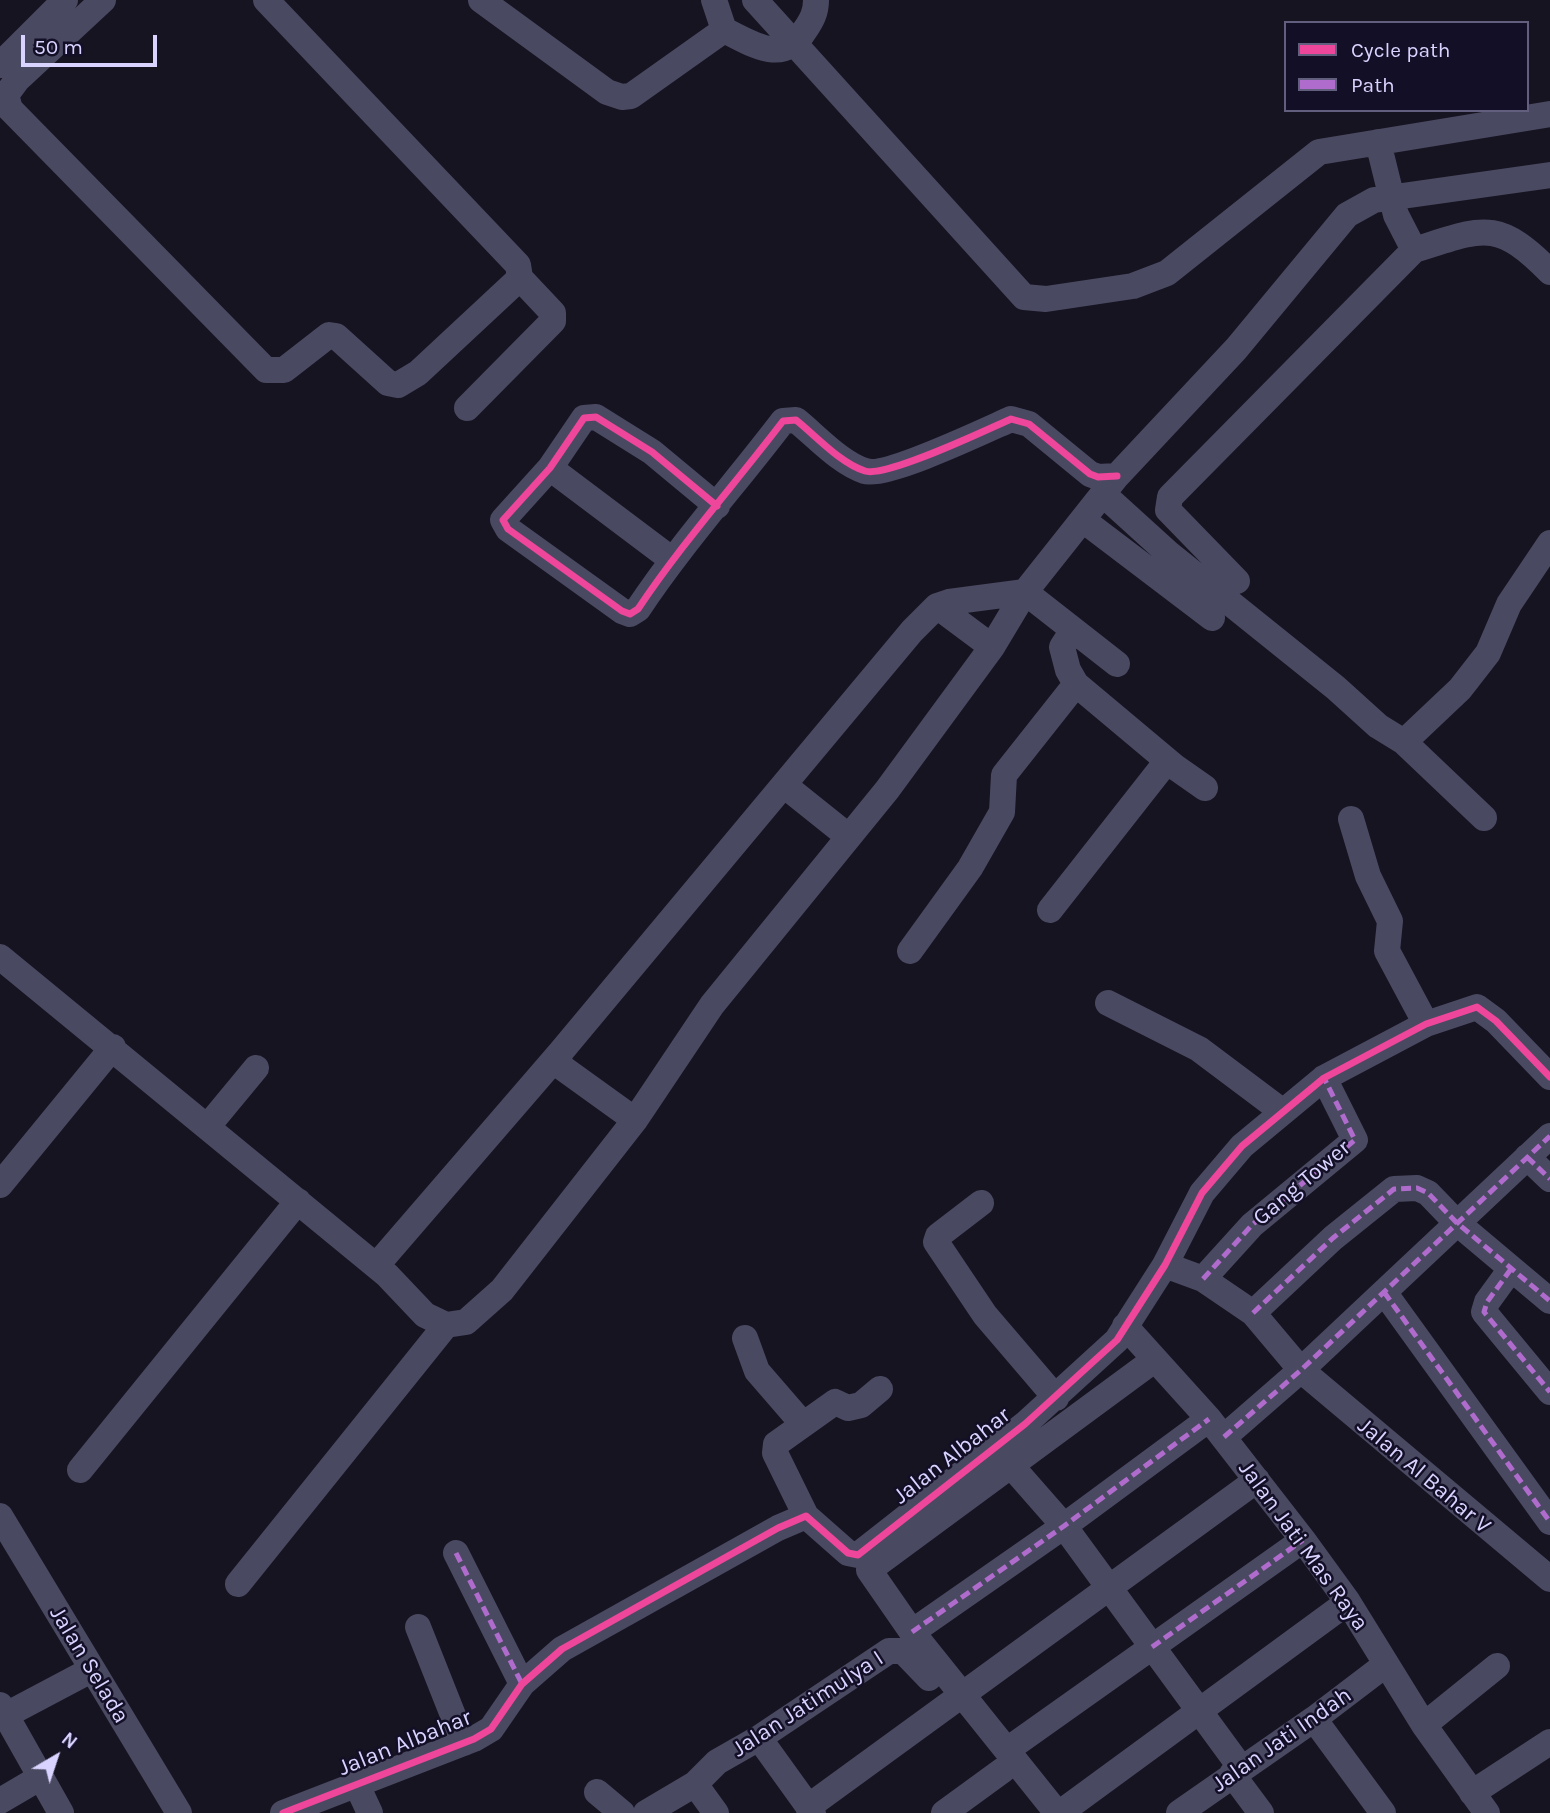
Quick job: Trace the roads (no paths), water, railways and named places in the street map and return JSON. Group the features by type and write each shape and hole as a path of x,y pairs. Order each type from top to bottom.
{"street":[{"path":"0,65 65,0"},
{"path":"266,0 515,258 520,278 553,313 553,321 467,408"},
{"path":"481,0 607,92 622,97 631,96 724,30"},
{"path":"714,0 724,30 756,46 778,51 797,44 816,12 816,0"},
{"path":"755,0 1024,297 1046,299 1133,286 1167,273 1319,152 1384,167 1550,175"},
{"path":"97,2 18,80 6,95 7,102 265,370 284,370 329,335 336,336 387,383 398,385 418,373 520,278"},
{"path":"1384,167 1550,114"},
{"path":"1384,167 1414,250"},
{"path":"0,957 113,1047 376,1266 425,1315 446,1325 466,1322 502,1290 635,1120 712,1005 849,837 992,647 1025,592 1110,485 1236,349 1347,215 1374,200 1384,167"},
{"path":"1237,580 1168,510 1170,498 1414,250 1486,230 1516,240 1550,272"},
{"path":"717,506 652,452 594,416 584,418 550,468 505,515 504,523 508,529 622,611 630,614 638,609 671,559 717,506 783,421 792,418 854,466 869,472 891,469 1011,419 1030,424 1090,474 1110,485 1168,553 1336,688 1378,726 1404,742 1484,818"},
{"path":"550,468 671,559"},
{"path":"1083,520 1212,618"},
{"path":"1404,742 1460,689 1488,653 1509,604 1550,543"},
{"path":"376,1266 559,1054 937,606 1025,592 1117,664"},
{"path":"937,606 992,647"},
{"path":"1073,629 1062,647 1068,670 1076,684 1167,761 1206,788"},
{"path":"909,951 970,868 1002,812 1004,775 1076,684"},
{"path":"1051,910 1167,761"},
{"path":"784,785 849,837"},
{"path":"1350,819 1368,876 1390,921 1388,951 1426,1024"},
{"path":"1108,1003 1199,1049 1283,1112"},
{"name":"Jalan Albahar","path":"283,1813 359,1803 491,1729 522,1685 562,1649 722,1558 806,1516 848,1553 858,1555 1003,1456 1116,1340 1166,1265 1202,1193 1241,1146 1324,1077 1426,1024 1477,1007 1496,1021 1550,1077"},
{"path":"0,1185 113,1047"},
{"path":"559,1054 560,1066 635,1120"},
{"path":"208,1126 256,1068"},
{"name":"Gang Tower","path":"1203,1279 1252,1225 1355,1140 1324,1077"},
{"path":"912,1632 1064,1526 1217,1428 1301,1370 1550,1136"},
{"path":"1527,1157 1550,1179"},
{"path":"1253,1313 1333,1238 1394,1189 1416,1188 1429,1194 1456,1222 1550,1301"},
{"path":"80,1470 298,1201"},
{"path":"981,1203 938,1236 936,1242 985,1315 1062,1393 1085,1412"},
{"name":"Jalan Al Bahar V","path":"1166,1265 1203,1279 1253,1313 1301,1370 1384,1443 1550,1579"},
{"path":"1511,1269 1487,1302 1484,1312 1550,1392"},
{"path":"1384,1292 1550,1522"},
{"path":"238,1584 446,1325"},
{"name":"Jalan Jati Mas Raya","path":"1125,1326 1217,1428 1303,1540 1348,1602 1384,1665 1424,1725 1480,1803"},
{"path":"744,1338 757,1371 802,1423"},
{"path":"956,1698 869,1570 1003,1456 1085,1412 1154,1360"},
{"path":"806,1516 774,1450 776,1444 835,1402 848,1408 861,1405 880,1389"},
{"path":"1003,1456 1064,1526 1198,1709 1261,1813"},
{"path":"759,1738 810,1810 956,1698 1257,1480"},
{"name":"Jalan Selada","path":"4,1534 178,1813"},
{"path":"944,1813 1005,1760 1152,1647 1303,1540"},
{"path":"456,1553 522,1685"},
{"path":"1005,1760 1058,1813 1348,1602"},
{"path":"418,1627 464,1743"},
{"name":"Jalan Jatimulya I","path":"646,1813 695,1784 717,1762 759,1738 889,1651 903,1651 956,1698 1005,1760 1038,1813"},
{"name":"Jalan Jati Indah","path":"1179,1813 1314,1719 1384,1665"},
{"path":"1424,1725 1497,1666"},
{"path":"61,1813 3,1710 91,1670"},
{"path":"1314,1719 1383,1813"},
{"path":"1480,1803 1550,1742"},
{"path":"0,1801 41,1777"},
{"path":"695,1784 716,1813"},
{"path":"597,1792 622,1813"}]}
